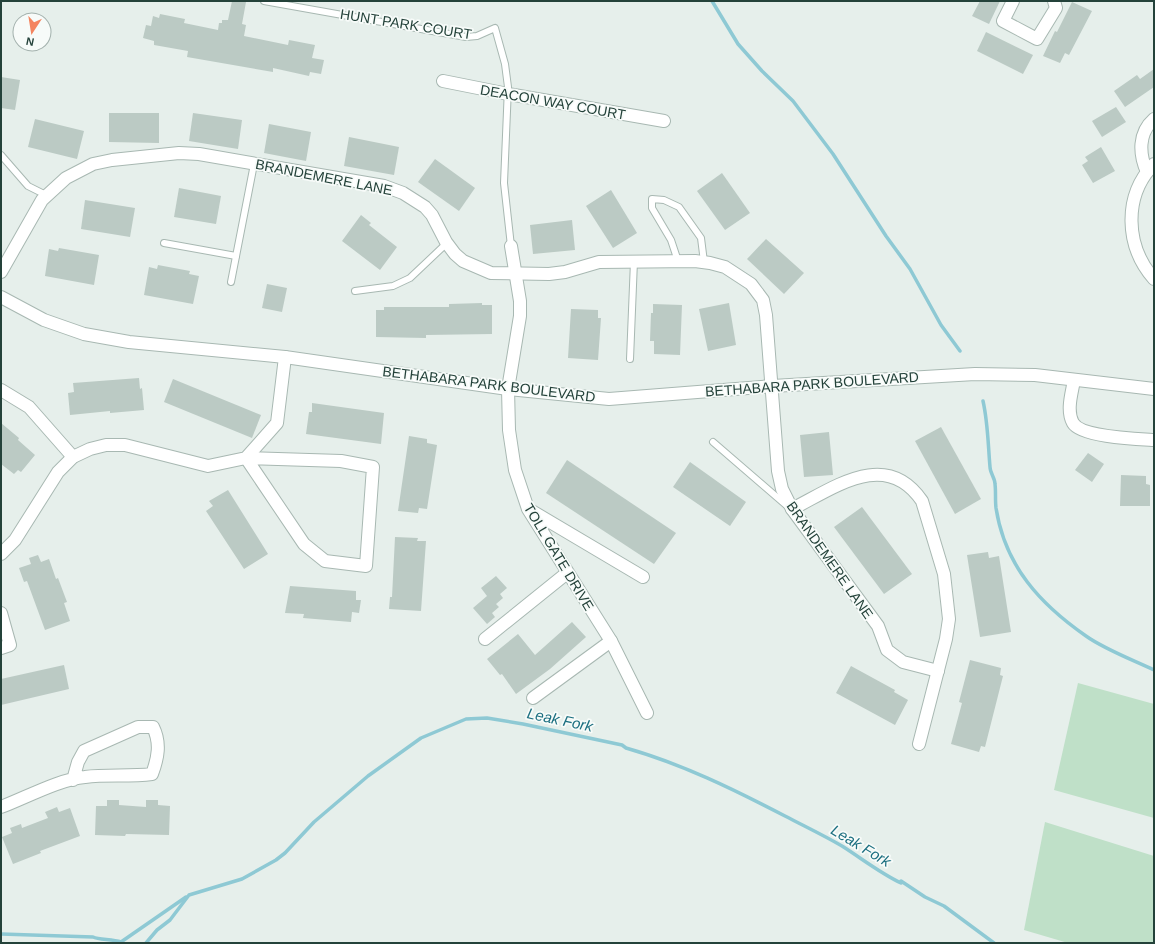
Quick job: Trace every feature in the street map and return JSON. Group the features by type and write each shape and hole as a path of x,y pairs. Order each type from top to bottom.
{"street":[{"path":"1013,1 1003,21 1038,39 1056,8 1054,1"},
{"name":"DEACON WAY COURT","path":"443,81 508,94 664,121"},
{"path":"1154,119 1145,130 1142,140 1142,161 1150,168 1139,185 1133,200 1131,216 1131,231 1140,259 1154,279"},
{"name":"BRANDEMERE LANE","path":"1,272 46,195 66,178 83,168 112,160 192,154 384,186 417,201 432,215 447,243 463,261 491,273 550,274 565,272 599,262 634,260 704,262 725,267 739,274 751,284 763,300 766,315 773,386 778,471 782,489 792,509 878,626 887,650 903,662 938,671"},
{"name":"TOLL GATE DRIVE","path":"511,246 519,286 520,316 508,390 512,451 515,470 528,509 611,641 647,713"},
{"name":"BETHABARA PARK BOULEVARD","path":"1,297 44,320 84,334 129,342 285,357 508,390 609,399 773,386 975,374 1035,375 1154,389"},
{"path":"246,458 277,423 285,357"},
{"path":"1074,380 1070,408 1074,424 1083,430 1118,437 1154,440"},
{"path":"1,390 29,407 73,457"},
{"path":"1,554 15,540 58,472 73,457 95,447 106,445 125,445 208,466 246,458 342,461 373,467 366,566 325,561 304,544 246,458"},
{"path":"792,509 860,476 876,474 891,476 905,483 917,492 928,515 944,574 949,604 949,619 946,639 919,744"},
{"path":"528,509 643,577"},
{"path":"485,639 567,573"},
{"path":"1,613 10,645 1,648"},
{"path":"533,698 611,641"},
{"path":"1,807 72,780 84,777 131,777 152,774 158,756 158,736 153,727 138,727 84,751 78,762 72,780"}],"lane":[{"name":"HUNT PARK COURT","path":"264,1 466,37 486,33 495,28 505,64 508,94 504,183 511,246"},
{"path":"1,155 28,186 46,195"},
{"path":"231,282 254,164"},
{"path":"678,261 671,240 652,208 652,200 664,200 679,207 701,238 704,262"},
{"path":"164,242 236,256"},
{"path":"355,292 394,286 410,278 447,243"},
{"path":"630,359 634,260"},
{"path":"713,442 754,479 792,509"}],"green space":[{"path":"1078,683 1154,704 1154,818 1054,790"},
{"path":"1045,822 1154,856 1154,943 1068,943 1024,930"}],"building":[{"path":"232,1 246,2 242,24 246,25 244,36 288,45 289,40 315,45 312,58 324,60 321,74 310,72 309,76 273,68 273,72 187,57 188,51 154,45 154,41 143,38 146,25 151,26 153,16 159,18 160,14 185,19 184,23 218,30 219,23 222,23 222,20 228,20"},
{"path":"980,1 1000,1 989,24 972,16"},
{"path":"1072,2 1092,11 1069,55 1065,53 1060,63 1043,56 1055,31 1057,32"},
{"path":"986,32 1033,55 1023,74 977,51"},
{"path":"1154,69 1154,87 1125,107 1114,91 1137,75 1140,79"},
{"path":"1,77 20,80 15,110 1,108"},
{"path":"1116,107 1126,122 1102,137 1092,121"},
{"path":"109,113 159,113 159,143 109,142"},
{"path":"193,113 242,120 238,149 189,141"},
{"path":"35,119 84,131 77,159 28,147"},
{"path":"269,124 311,132 306,161 264,153"},
{"path":"349,137 399,147 394,175 344,166"},
{"path":"1101,147 1115,171 1093,183 1082,165 1088,161 1085,157"},
{"path":"435,159 475,188 459,211 418,182"},
{"path":"722,173 750,213 725,230 697,191"},
{"path":"179,188 221,196 216,224 174,217"},
{"path":"611,190 637,233 613,248 586,206"},
{"path":"85,200 135,208 130,237 81,229"},
{"path":"361,215 371,223 369,225 397,247 380,270 342,241"},
{"path":"572,220 575,250 533,254 530,225"},
{"path":"766,239 804,273 784,294 747,259"},
{"path":"59,248 99,255 94,285 45,276 49,249 58,251"},
{"path":"158,265 190,271 189,274 199,276 193,304 144,295 149,267 157,269"},
{"path":"267,284 287,288 282,312 262,308"},
{"path":"482,303 482,305 492,305 492,334 426,335 426,338 376,337 376,310 384,310 384,307 449,307 449,304"},
{"path":"729,303 736,345 708,351 699,309"},
{"path":"653,304 682,305 680,355 654,354 654,341 650,341 651,313 653,313"},
{"path":"571,309 598,310 598,318 601,318 598,360 568,358"},
{"path":"139,378 140,389 142,388 144,410 110,413 110,411 70,415 68,393 74,392 73,383"},
{"path":"173,379 261,415 252,438 164,402"},
{"path":"312,403 384,413 381,444 306,434 309,412 312,412"},
{"path":"1,423 19,438 18,440 35,455 21,472 18,470 14,474 1,464"},
{"path":"941,427 981,499 955,514 915,441"},
{"path":"829,432 833,475 804,477 800,435"},
{"path":"409,436 427,439 427,443 437,445 427,509 419,508 418,513 398,511"},
{"path":"1088,453 1104,464 1092,482 1075,470"},
{"path":"567,460 676,533 654,564 546,493"},
{"path":"690,462 746,502 730,526 673,487"},
{"path":"1121,475 1146,476 1146,484 1150,485 1150,506 1120,506"},
{"path":"228,490 268,554 244,569 206,511 213,506 209,501"},
{"path":"862,507 912,574 884,594 834,527"},
{"path":"395,537 418,538 417,541 426,541 421,611 389,609 390,597 392,597"},
{"path":"988,552 989,558 999,556 1011,632 980,637 967,555"},
{"path":"38,555 41,562 49,559 56,579 58,578 67,602 64,603 70,621 45,630 27,581 24,582 19,568 31,564 29,558"},
{"path":"496,576 507,588 500,594 503,598 496,604 499,607 492,613 495,617 487,624 473,608 487,596 481,588"},
{"path":"290,586 356,591 356,600 361,600 359,613 352,612 351,622 303,618 304,614 285,613"},
{"path":"572,622 586,637 550,669 516,694 502,674 500,675 487,659 518,634 535,655"},
{"path":"970,660 1001,668 1000,675 1003,676 985,747 981,746 979,752 951,744 962,703 959,702"},
{"path":"64,665 69,689 1,705 1,679"},
{"path":"851,666 895,690 894,692 908,700 895,725 836,693"},
{"path":"107,800 119,800 119,805 146,807 146,800 158,800 158,805 170,806 169,835 95,835 96,806 107,806"},
{"path":"57,807 59,812 70,808 80,836 40,851 41,853 13,864 2,837 12,833 10,828 21,824 22,828 48,818 45,812"}],"waterway":[{"path":"712,1 738,44 762,71 793,101 833,154 886,236 910,269 941,325 960,351"},
{"path":"983,401 987,425 990,469 995,482 996,508 1007,548 1016,566 1040,597 1069,624 1101,645 1154,670"},
{"name":"Leak Fork","path":"146,943 157,930 170,920 189,895 242,879 276,860 285,853 314,822 368,776 421,738 466,719 487,718 622,745 626,748 687,769 727,787 821,834 886,875 901,883 901,881 925,897 944,906 994,943"},
{"path":"1,934 93,937 121,942 186,897"}]}
